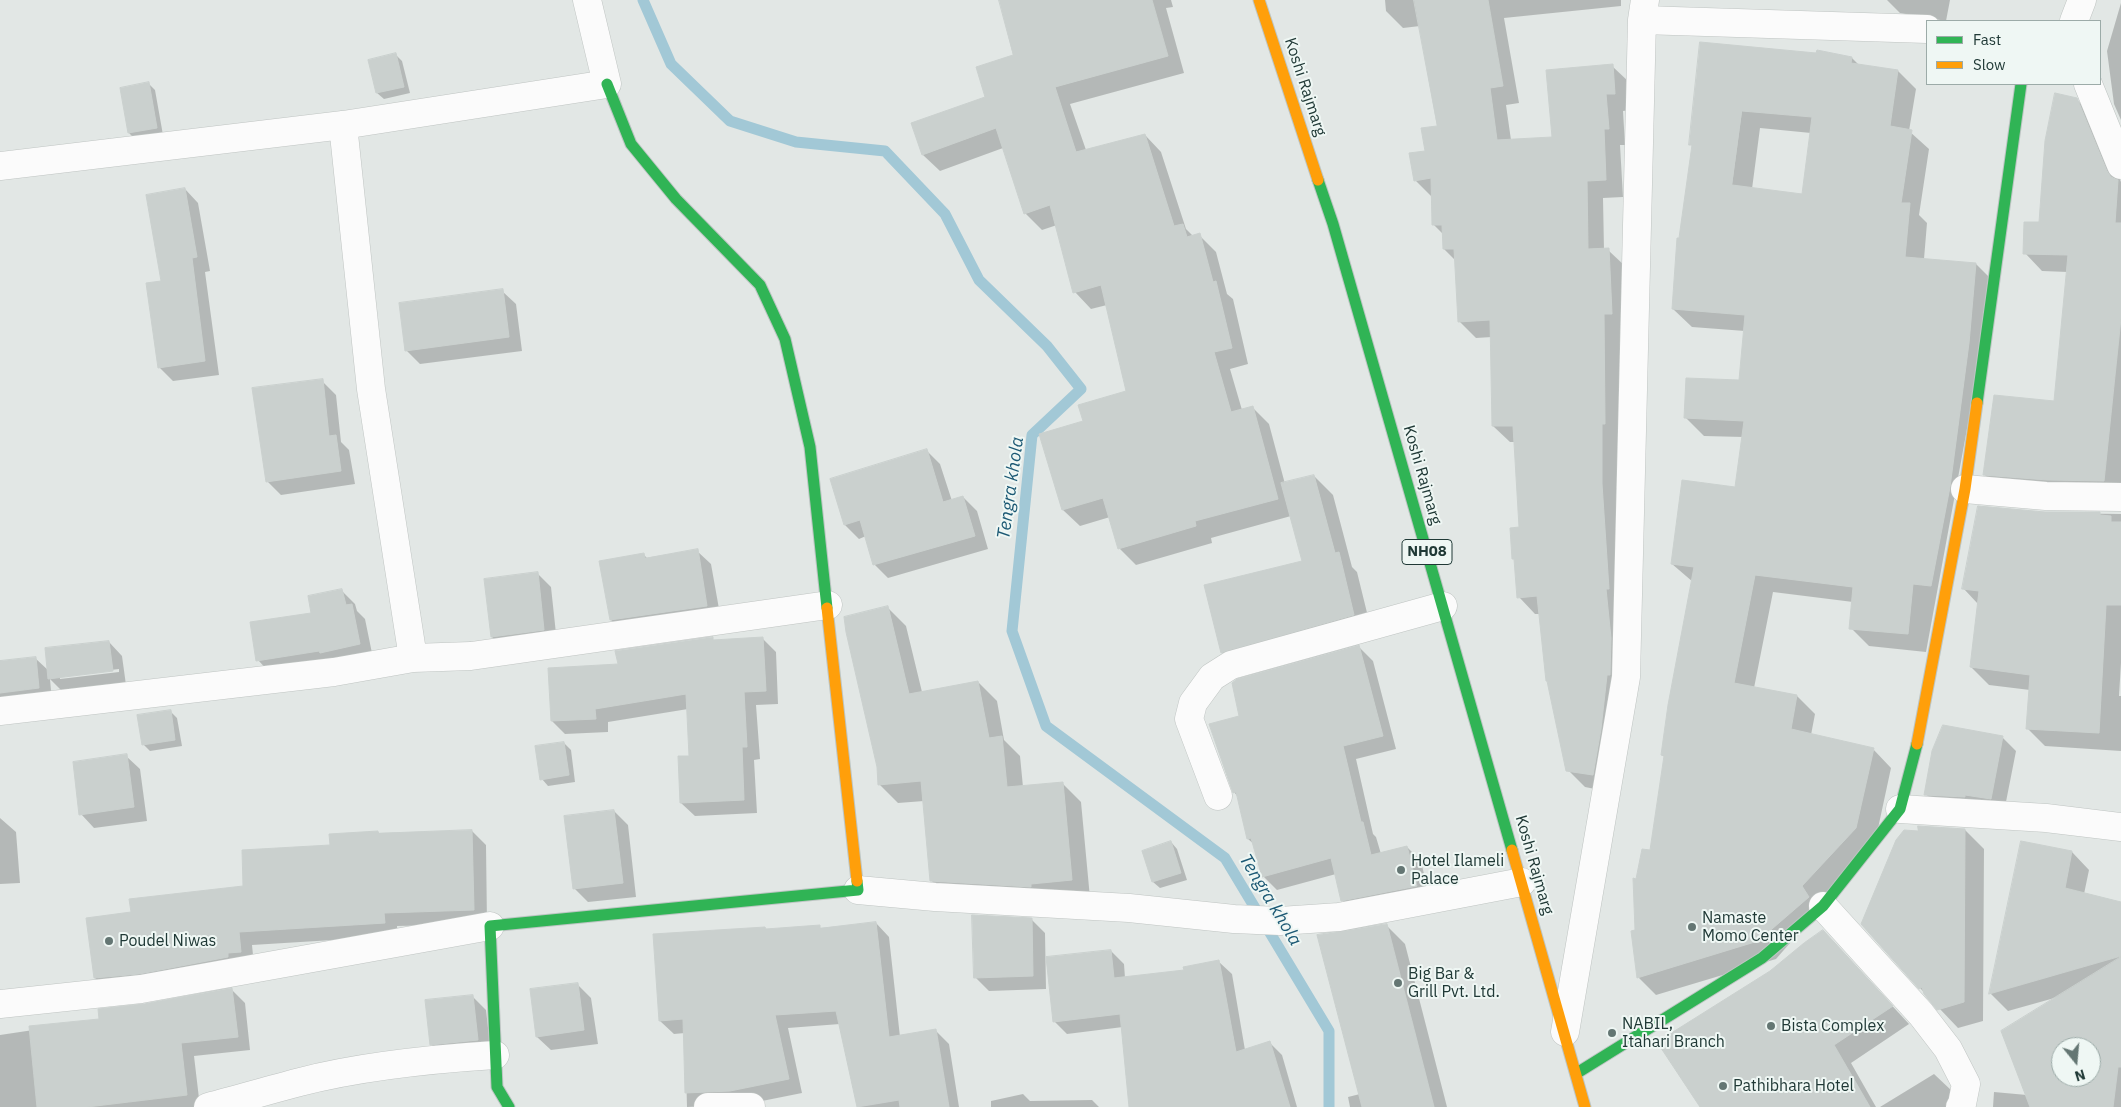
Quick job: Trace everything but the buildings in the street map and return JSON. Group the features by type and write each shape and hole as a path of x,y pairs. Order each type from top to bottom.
{"street":[{"path":"587,0 607,84 631,144 676,199 760,285 785,339 810,447 858,890"},
{"name":"Koshi Rajmarg","path":"1259,0 1333,224 1577,1073 1585,1107"},
{"path":"2074,20 2082,0"},
{"path":"1565,1032 1626,677 1644,10 1926,29"},
{"path":"0,166 342,125 607,84"},
{"path":"1577,1073 1762,958 1823,906 1900,809 1919,738 1965,489 2021,85"},
{"path":"2088,85 2121,165"},
{"path":"342,125 371,389 413,658"},
{"path":"1965,489 2046,496 2121,496"},
{"path":"0,711 334,672 413,658 480,655 828,605"},
{"path":"1218,796 1189,719 1193,703 1212,677 1231,666 1443,606"},
{"path":"1900,809 2046,818 2121,827"},
{"path":"0,1004 141,988 490,926 858,890 935,897 1129,908 1234,919 1280,921 1339,917 1522,882"},
{"path":"1823,906 1921,1014 1948,1049 1966,1084 1960,1107"},
{"path":"490,926 497,1087 509,1107"},
{"path":"208,1107 300,1082 351,1072 449,1058 495,1055"},
{"path":"708,1107 751,1107"}],"waterway":[{"name":"Tengra khola","path":"643,0 671,64 730,121 796,142 885,151 945,214 979,280 1047,346 1081,389 1032,435 1012,631 1046,726 1225,858 1329,1031 1329,1107"}],"traffic: fast":[{"path":"607,84 631,144 676,199 760,285 785,339 810,447 827,608"},
{"path":"1977,403 2021,85"},
{"path":"1318,180 1333,224 1512,850"},
{"path":"1577,1073 1762,958 1823,906 1900,809 1917,744"},
{"path":"509,1107 497,1087 490,926 858,890 857,881"}],"traffic: slow":[{"path":"1259,0 1318,180"},
{"path":"1917,744 1965,489 1977,403"},
{"path":"827,608 857,881"},
{"path":"1512,850 1585,1107"}],"place":[{"name":"Hotel Ilameli Palace","path":"1401,870"},
{"name":"Namaste Momo Center","path":"1692,927"},
{"name":"Poudel Niwas","path":"109,941"},
{"name":"Big Bar & Grill Pvt. Ltd.","path":"1398,983"},
{"name":"Bista Complex","path":"1771,1026"},
{"name":"NABIL, Itahari Branch","path":"1612,1033"},
{"name":"Pathibhara Hotel","path":"1723,1086"}]}
